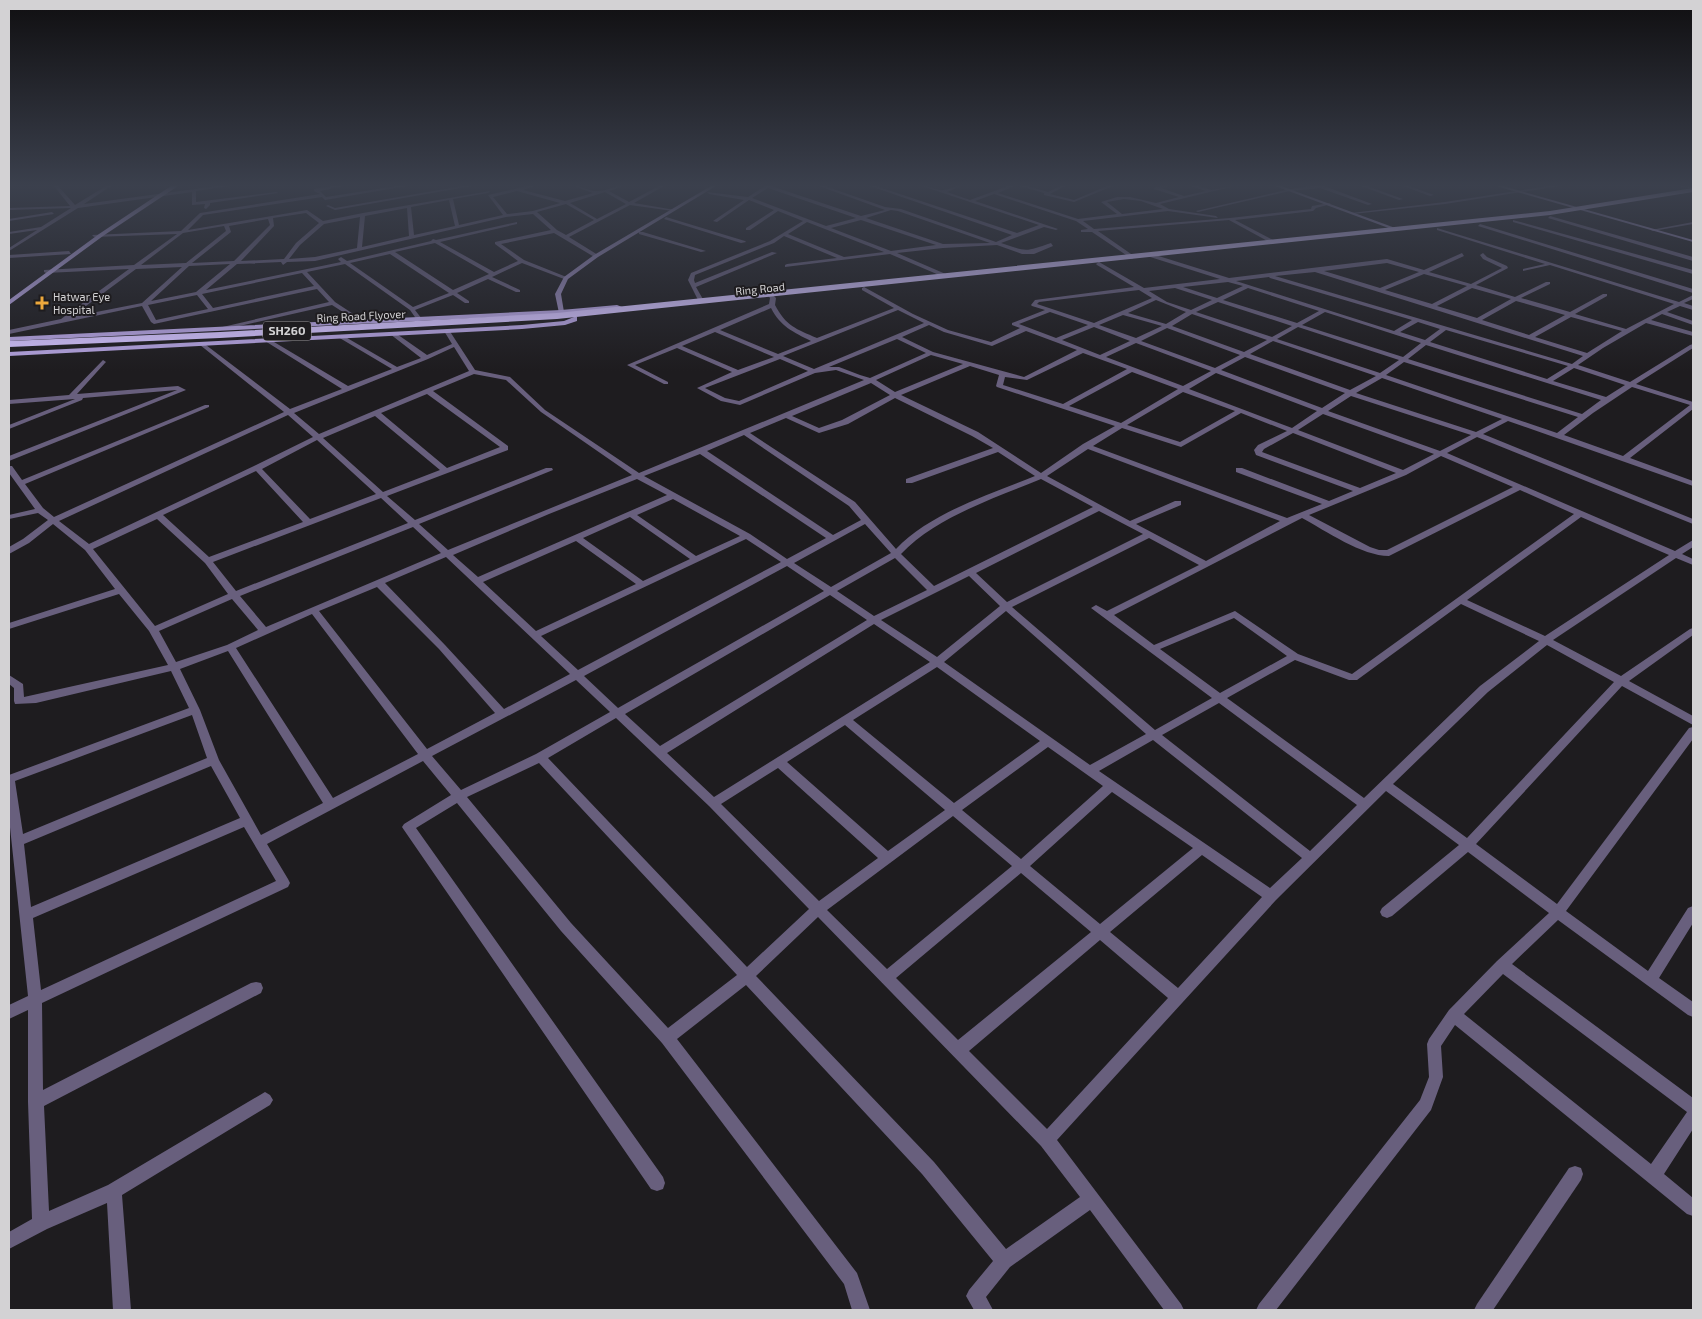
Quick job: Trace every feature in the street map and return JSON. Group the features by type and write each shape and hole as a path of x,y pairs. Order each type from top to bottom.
{"highway":[{"name":"Ring Road","path":"574,319 1099,264 1229,248"},
{"name":"Ring Road","path":"624,309 701,301 772,299 946,276 1132,257 1153,257 1249,248"},
{"name":"Ring Road Flyover","path":"9,344 548,316 624,309"},
{"name":"Ring Road Flyover","path":"9,348 206,340 574,319"}],"main road":[{"path":"9,303 79,248"},
{"path":"9,297 80,248"},
{"path":"9,339 561,312 617,307 624,309"},
{"path":"9,354 447,331 565,323 574,319"}],"street":[{"path":"62,321 160,248"},
{"path":"144,304 208,248"},
{"path":"198,294 252,248"},
{"path":"274,277 295,248"},
{"path":"49,270 315,259 365,248"},
{"path":"9,332 198,294 409,248"},
{"path":"446,248 518,291"},
{"path":"503,248 522,261 573,279"},
{"path":"583,248 596,256"},
{"path":"561,312 558,294 566,278 610,248"},
{"path":"558,298 582,267 617,248"},
{"path":"690,248 703,251"},
{"path":"701,301 690,280 693,274 758,248"},
{"path":"816,248 842,258"},
{"path":"878,248 946,276"},
{"path":"787,266 932,248"},
{"path":"1008,248 1029,253 1044,248"},
{"path":"1119,248 1132,257"},
{"path":"1499,248 1693,308"},
{"path":"1553,248 1693,291"},
{"path":"1608,248 1693,272"},
{"path":"1654,248 1693,259"},
{"path":"1434,306 1505,268 1485,258 1483,255 1507,250"},
{"path":"391,252 467,302"},
{"path":"693,286 774,253"},
{"path":"9,257 69,254"},
{"path":"337,254 343,263 412,309 419,319"},
{"path":"1381,290 1462,255"},
{"path":"1153,257 1607,400"},
{"path":"412,309 453,293 522,261"},
{"path":"1628,331 1387,261 1038,301 1034,305 1136,340 1442,454 1581,512 1693,562"},
{"path":"1525,270 1550,263"},
{"path":"1099,264 1156,298 1191,312 1507,418 1693,484"},
{"path":"1315,270 1588,355"},
{"path":"303,271 333,303 362,322"},
{"path":"1267,275 1573,366 1693,405"},
{"path":"252,282 257,288"},
{"path":"1478,320 1548,283"},
{"path":"1174,286 1582,416"},
{"path":"144,304 154,322 318,287"},
{"path":"1101,357 1246,287"},
{"path":"864,289 946,331 992,344 1026,328"},
{"path":"261,293 265,298"},
{"path":"198,294 212,310"},
{"path":"1530,337 1605,295"},
{"path":"1548,381 1628,331 1661,312 1693,297"},
{"path":"1057,340 1156,298"},
{"path":"666,383 630,364 715,330 772,299 779,320 786,328 815,340"},
{"path":"217,329 333,303"},
{"path":"898,308 700,388 723,400 740,403 929,323"},
{"path":"1051,310 1014,324 1403,473"},
{"path":"657,1182 408,827 459,796 540,756 831,592 896,554 901,546 935,524 1041,476 1118,426 1182,388 1323,311"},
{"path":"1661,312 1693,323"},
{"path":"1123,313 1166,326 1350,393 1478,435 1693,522"},
{"path":"1394,333 1417,320"},
{"path":"1646,321 1693,334"},
{"path":"1360,491 1259,453 1258,450 1260,447 1292,431 1350,393 1381,376 1446,328"},
{"path":"715,330 814,371 837,368 871,380 895,395 976,434 1041,476 1206,565"},
{"path":"447,331 454,345 473,372"},
{"path":"392,333 426,358"},
{"path":"340,336 396,369"},
{"path":"896,336 931,352 1025,379 1083,350"},
{"path":"267,340 348,389"},
{"path":"202,344 318,437 447,553 713,803 1047,1140 1175,1310"},
{"path":"9,551 26,541 53,520 289,412 426,358 454,345"},
{"path":"677,346 738,372"},
{"path":"1558,436 1582,416 1692,346"},
{"path":"9,679 19,687 19,700 36,699 174,667 230,647 447,553 701,451 871,380 931,352"},
{"path":"70,397 103,362"},
{"path":"785,415 819,431 845,422 895,395 970,364"},
{"path":"1062,407 1132,369"},
{"path":"88,548 159,516 318,437 473,372 508,378 543,411 638,476 747,536 874,620 1271,896"},
{"path":"1003,374 999,386 1181,445 1240,411"},
{"path":"9,402 178,388 183,390 9,459"},
{"path":"208,561 506,448 428,391"},
{"path":"9,427 90,396"},
{"path":"1624,459 1693,405"},
{"path":"21,483 207,406"},
{"path":"376,413 446,471"},
{"path":"1107,615 1206,565 1287,521 1304,516 1403,473 1507,418"},
{"path":"744,432 852,504 896,554 933,591"},
{"path":"1086,446 1287,521"},
{"path":"909,481 998,449"},
{"path":"701,451 832,538"},
{"path":"9,468 40,510 88,548 153,630 174,667 194,710 213,760 284,883 9,1012"},
{"path":"257,468 308,522"},
{"path":"153,630 234,595 549,470"},
{"path":"1239,470 1332,504"},
{"path":"1304,516 1367,549 1389,552 1520,487"},
{"path":"477,581 673,496"},
{"path":"1132,524 1178,503"},
{"path":"659,752 874,620 1100,507"},
{"path":"9,517 40,510"},
{"path":"1152,649 1236,614 1294,656 1353,678 1581,512"},
{"path":"631,514 696,560"},
{"path":"159,516 208,561 264,631"},
{"path":"259,842 788,563 865,520"},
{"path":"713,803 937,662 1006,606 1150,534"},
{"path":"535,636 747,536"},
{"path":"577,538 643,585"},
{"path":"1047,1140 1271,896 1484,689 1546,640 1693,543"},
{"path":"970,572 1006,606 1154,735 1310,858"},
{"path":"378,582 502,714"},
{"path":"9,626 120,590"},
{"path":"1460,600 1546,640 1693,721"},
{"path":"1096,608 1364,804"},
{"path":"313,610 425,755 566,928 667,1038 851,1279 861,1310"},
{"path":"1387,912 1469,844 1621,680 1693,630"},
{"path":"230,647 331,805"},
{"path":"1090,771 1294,656"},
{"path":"41,1223 36,1102 35,1000 18,841 9,779 194,710"},
{"path":"846,720 1178,997"},
{"path":"1265,1310 1426,1105 1436,1076 1434,1044 1454,1015 1502,965 1558,912 1693,731"},
{"path":"667,1038 747,976 818,910 1048,741"},
{"path":"540,756 928,1168 1004,1261"},
{"path":"18,841 213,760"},
{"path":"779,762 888,859"},
{"path":"1385,784 1693,1010"},
{"path":"886,978 1021,866 1111,786"},
{"path":"26,915 248,820"},
{"path":"958,1050 1202,848"},
{"path":"1650,980 1693,912"},
{"path":"1502,965 1693,1107"},
{"path":"36,1102 256,988"},
{"path":"1454,1015 1693,1208"},
{"path":"9,1241 41,1223 114,1191 265,1100"},
{"path":"1653,1176 1693,1116"},
{"path":"1483,1310 1575,1174"},
{"path":"114,1191 122,1310"},
{"path":"984,1310 975,1296 1004,1261 1090,1199"}],"place":[{"name":"Hatwar Eye Hospital","path":"42,303"}]}
